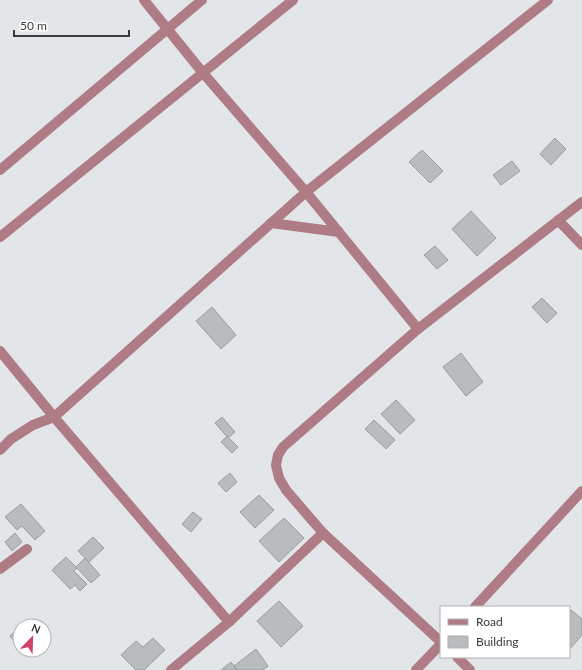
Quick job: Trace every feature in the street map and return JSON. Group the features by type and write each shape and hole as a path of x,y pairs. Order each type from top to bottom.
{"street":[{"path":"144,0 203,73 306,192 418,329"},
{"path":"0,170 202,0"},
{"path":"0,237 293,0"},
{"path":"0,450 12,439 33,425 54,418 306,192 548,0"},
{"path":"440,642 323,534 286,490 276,465 278,455 283,446 418,329 582,202"},
{"path":"558,220 582,245"},
{"path":"271,223 339,232"},
{"path":"0,351 54,418 229,622"},
{"path":"476,606 582,491"},
{"path":"171,670 229,622 323,534"},
{"path":"0,569 27,549"},
{"path":"416,670 440,644"},
{"path":"458,658 470,670"}],"building":[{"path":"555,138 566,149 551,165 540,154"},
{"path":"422,150 443,171 430,183 409,162"},
{"path":"512,161 520,171 501,185 493,175"},
{"path":"471,211 496,238 477,256 452,229"},
{"path":"435,246 448,260 437,269 424,255"},
{"path":"542,298 557,313 547,323 532,307"},
{"path":"212,307 236,335 221,349 196,321"},
{"path":"461,353 483,382 466,396 443,367"},
{"path":"396,400 415,420 400,434 381,414"},
{"path":"222,417 235,432 228,438 215,423"},
{"path":"374,420 395,440 386,449 365,429"},
{"path":"227,436 238,447 232,453 221,442"},
{"path":"230,473 237,482 226,492 218,483"},
{"path":"259,495 274,510 255,528 240,512"},
{"path":"21,504 45,531 35,540 22,526 17,530 5,517"},
{"path":"193,512 202,519 191,532 182,524"},
{"path":"284,518 304,538 279,562 259,541"},
{"path":"15,533 22,542 12,551 5,542"},
{"path":"93,537 104,548 89,562 78,551"},
{"path":"66,557 77,568 74,571 87,584 80,591 75,585 70,589 52,570"},
{"path":"85,558 100,575 91,583 76,567"},
{"path":"279,601 303,626 281,647 257,621"},
{"path":"571,610 582,619 582,635 570,649"},
{"path":"153,638 165,650 144,670 136,670 121,655 136,641 143,647"},
{"path":"256,649 268,666 263,670 238,670 234,666"},
{"path":"231,662 237,670 221,670"}]}
